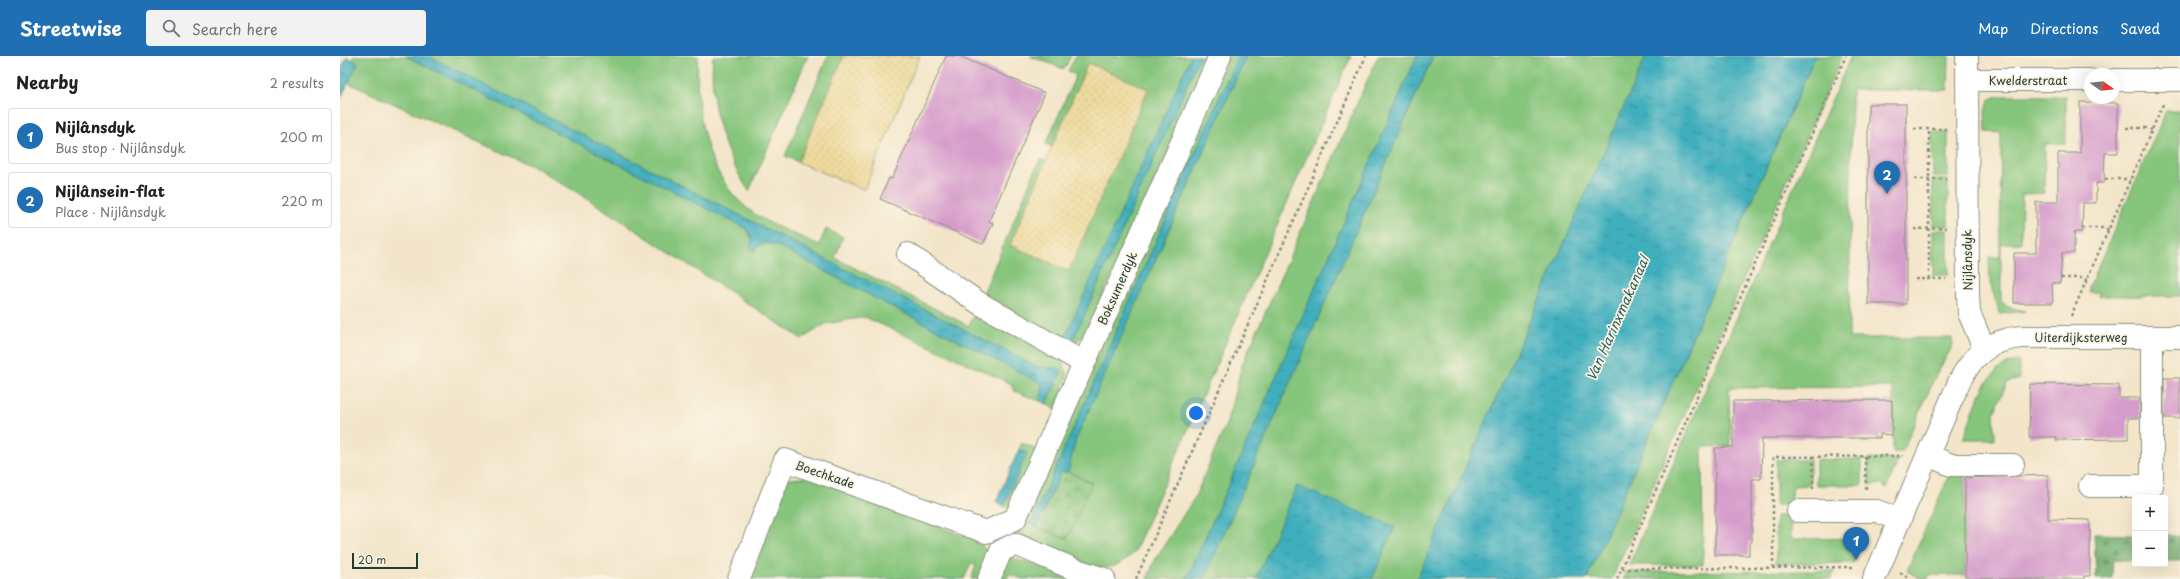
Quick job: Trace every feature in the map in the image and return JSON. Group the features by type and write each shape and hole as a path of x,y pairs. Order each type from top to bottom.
{"street":[{"name":"Boksumerdyk","path":"986,532 1015,519 1220,56"},
{"name":"Nijlânsdyk","path":"1967,56 1967,278 1969,313 1984,348"},
{"name":"Kwelderstraat","path":"1967,80 2084,80"},
{"path":"2120,80 2177,80"},
{"path":"908,254 979,302 1084,363"},
{"name":"Uiterdijksterweg","path":"1984,348 1996,342 2021,337 2180,336"},
{"path":"2090,486 2152,486 2152,337"},
{"path":"1866,573 1899,520 1967,367 1984,348"},
{"path":"1928,455 1951,465 2013,464"},
{"name":"Boechkade","path":"739,579 785,460 986,532"},
{"path":"1806,511 1877,511 1899,520"},
{"path":"989,579 1001,551 1015,544 1076,570 1104,579"}],"path":[{"path":"1136,579 1366,56"},
{"path":"1618,579 1846,56"},
{"path":"2071,316 2152,130 2177,80"},
{"path":"2126,128 2147,128 2152,130"},
{"path":"1914,129 1967,129"},
{"path":"1929,129 1929,278"},
{"path":"1915,179 1967,179"},
{"path":"2104,179 2126,179 2130,181"},
{"path":"1914,229 1967,228"},
{"path":"2082,228 2104,228 2109,230"},
{"path":"1915,279 1967,278"},
{"path":"2061,278 2082,278 2087,280"},
{"path":"1806,511 1813,456"},
{"path":"1865,456 1866,511"},
{"path":"1773,568 1773,457 1906,457"},
{"path":"1622,569 1773,568 1866,573"},
{"path":"1898,572 1910,579"}],"green space":[{"path":"354,56 406,56 747,229 752,239 750,248 755,251 756,247 766,243 778,246 873,297 1041,383 1043,389 1040,401 1014,391 1012,384 865,317 825,324 802,339 591,201 538,169 348,83 358,63 352,60"},
{"path":"428,56 698,56 698,97 705,139 721,178 733,195 748,209 764,220 819,245 826,229 843,237 835,258 969,326 976,309 1060,358 1068,374 1056,409 1047,404 1062,371 1055,368 1037,367"},
{"path":"713,56 808,56 749,191 731,159 719,126 713,92"},
{"path":"828,56 844,56 798,162 785,156"},
{"path":"1030,56 1071,56 1064,69"},
{"path":"1076,56 1191,56 1066,337 1073,340 1200,56 1211,56 1085,335 1070,345 982,296 1040,159 1046,162 1010,245 1069,270 1148,89 1088,63 1052,147 1046,144 1076,75 1068,71"},
{"path":"1229,56 1238,56 1031,524 1067,539 1091,483 1068,472 1076,439 1246,56 1351,56 1134,553 1124,561 1112,567 1095,567 1018,536"},
{"path":"1378,56 1417,56 1187,579 1147,579 1156,558 1195,497 1227,422 1242,365"},
{"path":"1433,56 1646,56 1417,579 1372,579 1394,527 1297,486 1256,579 1204,579"},
{"path":"1815,56 1842,56 1612,579 1587,579"},
{"path":"1851,56 1949,56 1948,90 1852,90 1849,338 1952,338 1953,345 1935,377 1902,452 1893,452 1893,387 1729,388 1730,446 1702,447 1703,565 1629,565"},
{"path":"1998,96 2066,96 2066,143 2045,144 2044,193 2022,194 2021,243 2001,244 2001,301 2008,307 2025,311 2000,314 1990,283 1989,257 2000,257 2001,133 1986,132 1985,110 1989,100"},
{"path":"2166,111 2180,111 2180,296 2099,296 2099,292 2089,292 2089,287"},
{"path":"1932,132 1948,132 1948,177 1933,177"},
{"path":"1933,180 1948,180 1948,226 1933,226"},
{"path":"1933,230 1948,230 1948,275 1933,275"},
{"path":"2019,361 2019,379 2007,383 1994,413 1995,439 1963,439 1982,391 1989,379 1997,370 2007,364"},
{"path":"1022,443 1038,450 1011,509 1004,506 1027,453 1019,449"},
{"path":"1862,459 1862,485 1816,485 1816,460"},
{"path":"1868,459 1899,459 1886,489 1882,484 1869,485"},
{"path":"1776,460 1810,460 1810,485 1793,486 1791,505 1776,505"},
{"path":"1061,472 1068,472 1092,483 1067,539 1037,527"},
{"path":"1965,472 1965,575 1928,575 1928,579 1921,579 1907,571 1950,473"},
{"path":"810,477 979,542 991,556 981,579 971,579 976,566 971,563 964,579 751,579 788,479"},
{"path":"1776,516 1791,516 1791,536 1793,539 1865,538 1853,563 1776,564"},
{"path":"2094,534 2132,535 2132,560 2113,560 2112,579 2096,579"},
{"path":"2168,535 2180,536 2180,561 2168,561"},
{"path":"1008,557 1054,571 1072,579 1022,579 1009,574 1007,579 999,579"},
{"path":"1834,571 1831,579 1623,579 1626,572"}],"sand":[{"path":"844,56 920,56 864,190 798,162"},
{"path":"1088,63 1148,89 1069,271 1010,245"}],"water":[{"path":"406,56 428,56 1037,367 1055,368 1062,371 1047,404 1040,401 1043,389 1041,383 873,297 778,246 766,243 756,247 754,251 750,248 752,239 747,229"},
{"path":"1191,56 1200,56 1073,340 1065,337"},
{"path":"1238,56 1246,56 1076,439 1068,472 1061,472 1037,527 1031,524"},
{"path":"1417,56 1433,56 1204,579 1187,579"},
{"name":"Van Harinxmakanaal","path":"1646,56 1815,56 1587,579 1417,579"},
{"path":"347,57 358,63 340,100 340,71"},
{"path":"1019,449 1027,453 1004,506 996,502"},
{"path":"1297,486 1395,527 1372,579 1256,579"}],"building":[{"path":"946,56 959,56 1045,93 989,221 993,223 983,244 880,199 889,178 892,179"},
{"path":"2080,102 2084,102 2084,104 2118,104 2118,153 2105,153 2104,183 2096,183 2096,203 2083,203 2082,232 2074,232 2074,253 2062,253 2060,283 2052,283 2053,303 2014,303 2014,253 2036,253 2036,202 2058,202 2058,153 2080,153"},
{"path":"1868,104 1906,104 1906,304 1868,304"},
{"path":"2164,378 2180,378 2180,418 2164,418"},
{"path":"2030,384 2119,385 2119,398 2140,398 2140,418 2128,418 2128,439 2056,440 2056,437 2029,437"},
{"path":"1892,400 1892,435 1880,434 1880,438 1762,438 1761,479 1752,479 1752,542 1749,542 1749,555 1715,555 1715,448 1733,447 1733,401"},
{"path":"2048,475 2048,519 2090,520 2090,576 2084,576 2084,579 1969,579 1965,577 1965,478"}],"place":[{"name":"Nijlânsein-flat","path":"1887,194"},
{"name":"Nijlânsdyk","path":"1856,560"}]}
